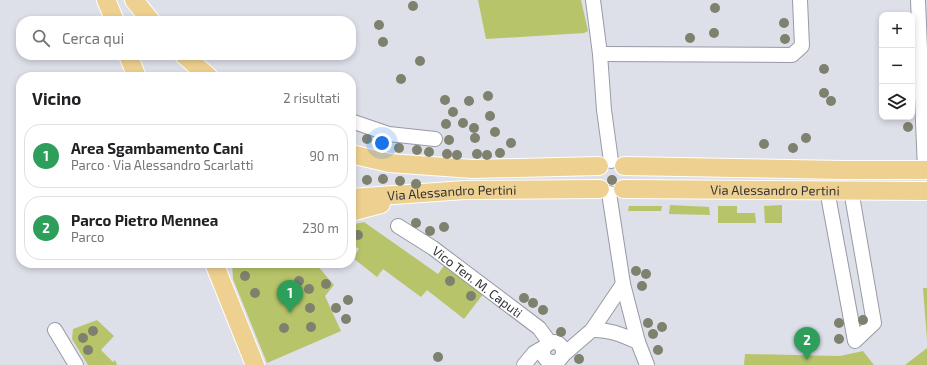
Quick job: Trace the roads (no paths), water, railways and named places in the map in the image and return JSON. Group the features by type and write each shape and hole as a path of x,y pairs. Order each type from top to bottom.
{"main road":[{"path":"106,0 113,16"},
{"path":"134,0 147,16"},
{"path":"130,60 135,72"},
{"path":"190,60 203,72"},
{"name":"Via Alessandro Pertini","path":"356,155 389,162 473,169 611,165 926,170"},
{"path":"611,165 626,170 628,180 611,190 596,180 595,175 611,165"},
{"name":"Via Alessandro Pertini","path":"356,198 465,190 927,191"},
{"path":"356,211 418,194"},
{"path":"218,268 255,365"}],"street":[{"path":"593,0 611,165"},
{"path":"600,54 792,55 802,46 800,0"},
{"path":"918,0 926,170"},
{"path":"356,123 389,134 435,139"},
{"path":"611,190 623,284 638,342 646,365"},
{"path":"827,190 855,341 874,323 851,190"},
{"name":"Vico Ten. M. Caputi","path":"398,226 434,248 539,328 548,345"},
{"path":"548,345 543,352 544,356 550,362 557,362 563,354 592,330 623,284"},
{"path":"592,330 604,329 619,333 638,342"},
{"path":"55,330 76,365"},
{"path":"524,365 534,353 548,345"}],"place":[{"name":"Area Sgambamento Cani","path":"290,313"},
{"name":"Parco Pietro Mennea","path":"807,360"}]}
